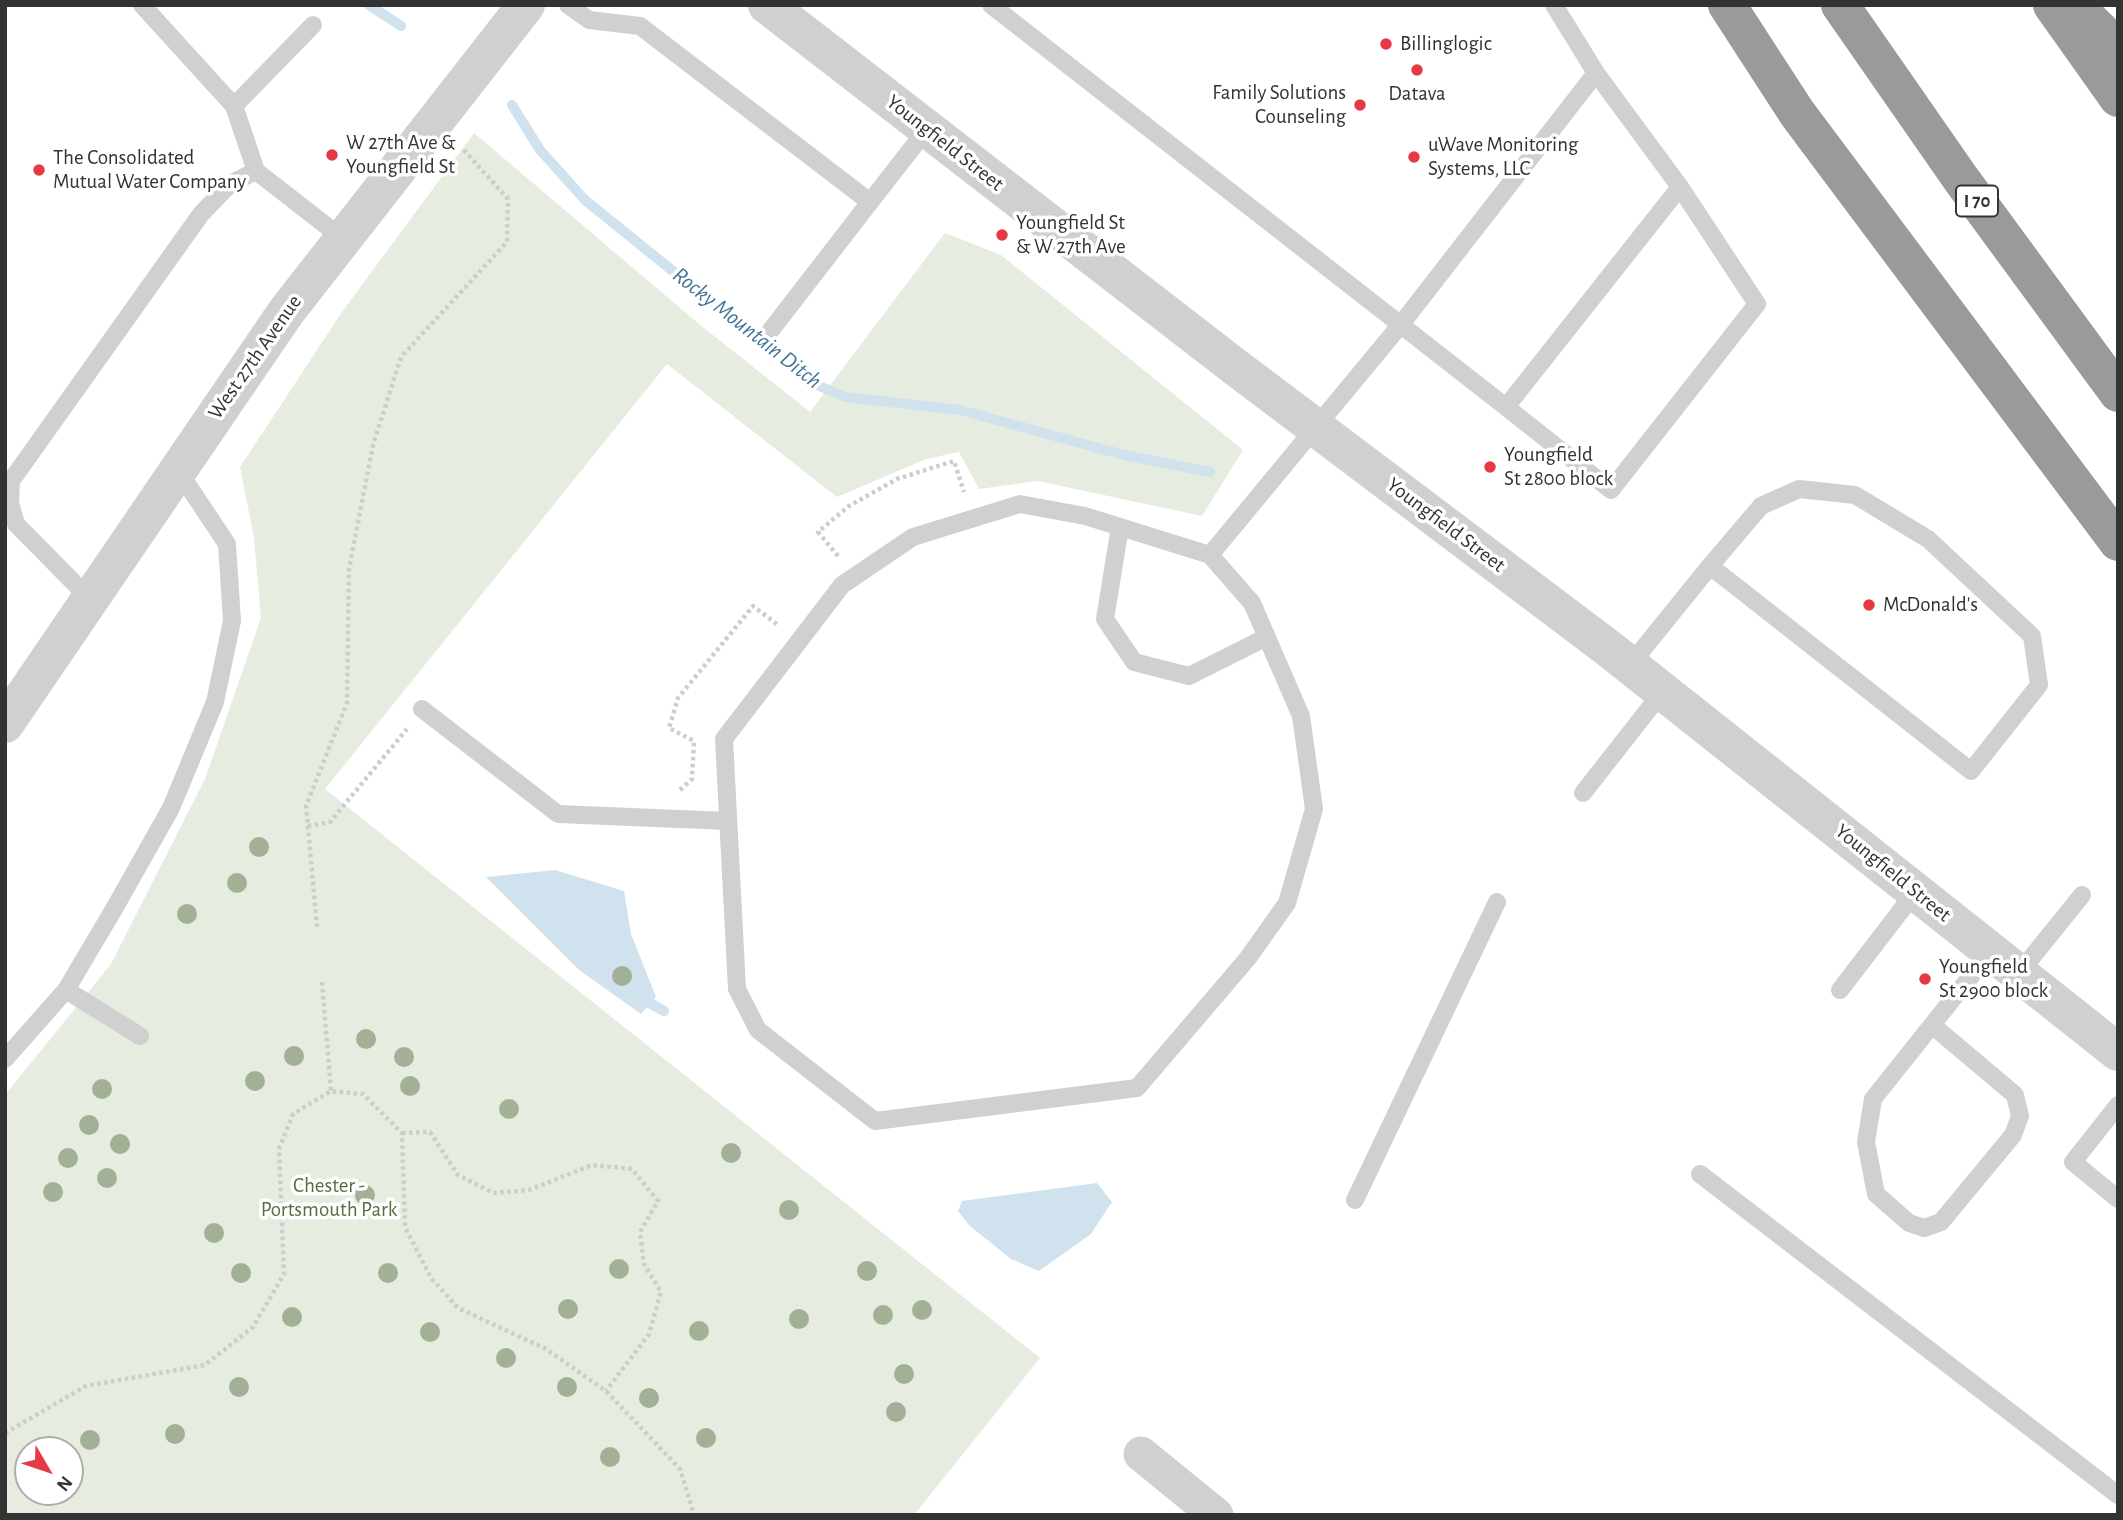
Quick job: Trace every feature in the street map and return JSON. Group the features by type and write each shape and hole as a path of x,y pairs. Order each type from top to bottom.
{"highway":[{"path":"1727,5 1797,113 2118,542"},
{"name":"I 70","path":"1840,5 1961,179 2118,393"},
{"path":"2052,5 2118,98"},
{"path":"2074,5 2118,48"}],"street":[{"name":"Youngfield Street","path":"767,5 1630,665 2118,1052"},
{"name":"West 27th Avenue","path":"5,724 177,469 342,239 523,7"},
{"path":"1141,1454 1216,1515"}],"lane":[{"path":"142,5 234,106 256,171 342,239"},
{"path":"568,5 589,20 640,26 870,202"},
{"path":"991,5 1402,323 1611,490 1758,304 1680,187 1596,73 1554,5"},
{"path":"234,106 313,24"},
{"path":"1210,555 1402,323 1596,73"},
{"path":"771,330 927,129"},
{"path":"91,600 16,524 10,503 11,481 201,214 230,184 256,171"},
{"path":"1506,407 1680,187"},
{"path":"5,1059 66,990 171,808 215,702 232,621 227,544 177,469"},
{"path":"1630,665 1710,566 1761,506 1799,489 1856,495 1928,539 2032,636 2039,685 1971,771 1710,566"},
{"path":"1020,504 1085,516 1210,555 1252,603 1301,716 1314,809 1287,903 1248,958 1137,1088 875,1121 758,1030 737,989 724,739 842,585 913,537 1020,504"},
{"path":"1121,527 1105,619 1134,662 1189,676 1267,637"},
{"path":"1583,793 1662,691"},
{"path":"422,709 558,814 728,821"},
{"path":"1840,990 1916,891"},
{"path":"1932,1025 2015,1095 2020,1116 2013,1135 1941,1222 1924,1228 1909,1223 1876,1194 1866,1142 1873,1099 1932,1025 2082,895"},
{"path":"1355,1200 1497,902"},
{"path":"66,990 140,1036"},
{"path":"2118,1105 2073,1162 2118,1199"},
{"path":"1700,1174 2118,1494"}],"path":[{"path":"317,927 306,806 347,704 349,569 373,446 401,357 507,242 508,199 460,146"},
{"path":"830,567 839,557 818,532 849,506 897,479 954,461 973,519"},
{"path":"679,791 692,779 694,741 669,728 678,698 753,606 777,625 786,615"},
{"path":"308,826 330,822 422,709"},
{"path":"322,982 331,1091"},
{"path":"5,1433 86,1386 205,1365 253,1327 284,1274 279,1149 293,1114 331,1091 363,1094 402,1133 405,1227 430,1278 458,1308 546,1349 606,1391 680,1469 694,1515"},
{"path":"402,1133 430,1132 458,1175 493,1193 528,1190 592,1165 632,1169 658,1201 640,1232 644,1264 661,1292 649,1334 606,1391"}],"green space":[{"name":"Chester - Portsmouth Park","path":"474,133 699,324 810,412 945,233 1001,255 1243,450 1202,516 1038,481 979,489 959,452 926,459 837,497 667,364 325,789 1040,1358 914,1515 5,1515 5,1095 111,964 205,779 261,618 254,538 240,467 342,312"}],"water":[{"path":"555,870 624,891 631,934 656,997 641,1014 579,970 486,877"},
{"path":"1097,1183 1112,1202 1091,1234 1039,1271 1011,1259 970,1226 958,1211 962,1201"}],"waterway":[{"name":"Rocky Mountain Ditch","path":"369,5 401,26"},
{"name":"Rocky Mountain Ditch","path":"512,105 540,150 585,200 810,382 845,397 960,410 1124,455 1210,472"},
{"path":"644,1000 664,1011"}],"place":[{"name":"Billinglogic","path":"1386,44"},
{"name":"Datava","path":"1417,70"},
{"name":"Family Solutions Counseling","path":"1360,105"},
{"name":"W 27th Ave & Youngfield St","path":"332,155"},
{"name":"uWave Monitoring Systems, LLC","path":"1414,157"},
{"name":"The Consolidated Mutual Water Company","path":"39,170"},
{"name":"Youngfield St & W 27th Ave","path":"1002,235"},
{"name":"Youngfield St 2800 block","path":"1490,467"},
{"name":"McDonald's","path":"1869,605"},
{"name":"Youngfield St 2900 block","path":"1925,979"}]}
